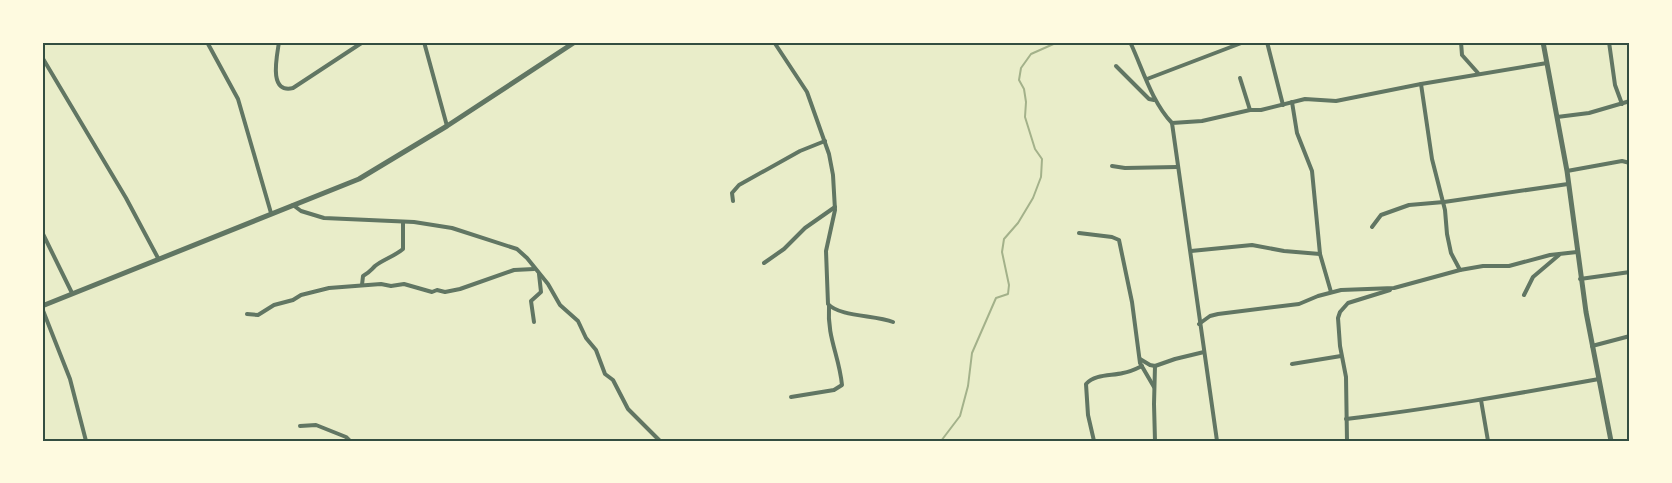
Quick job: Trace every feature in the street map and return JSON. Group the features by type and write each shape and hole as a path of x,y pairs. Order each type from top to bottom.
{"street":[{"path":"207,42 238,99 272,213"},
{"path":"279,42 276,81 288,89 363,42"},
{"path":"424,42 447,126"},
{"path":"86,441 70,380 42,307 158,258 359,179 447,126 575,42"},
{"path":"774,42 802,81 825,141 833,175 834,216 826,251 828,323 842,386 834,390 790,398"},
{"path":"1147,79 1244,42"},
{"path":"1267,42 1283,105"},
{"path":"1461,42 1462,55 1478,73"},
{"path":"1542,42 1567,171 1580,279 1611,441"},
{"path":"1609,42 1615,85 1622,104"},
{"path":"1131,44 1154,100 1172,123 1217,441"},
{"path":"42,57 126,198 158,258"},
{"path":"1172,123 1202,121 1305,99 1336,101 1478,73 1547,63"},
{"path":"1116,66 1149,99 1154,100"},
{"path":"1240,78 1250,110"},
{"path":"1421,84 1432,159 1444,202 1450,247 1460,270"},
{"path":"1557,117 1589,113 1630,101"},
{"path":"1292,102 1297,133 1312,171 1320,254 1331,292"},
{"path":"733,201 732,193 739,185 800,151 825,141"},
{"path":"1567,171 1622,160 1630,163"},
{"path":"1112,166 1177,167"},
{"path":"1372,227 1386,212 1409,205 1568,184"},
{"path":"292,205 301,211 324,218 403,222 452,228 498,241 522,252 551,289 560,305 582,327 586,338 596,350 604,374 613,380 628,409 660,441"},
{"path":"764,263 792,243 805,228 834,207"},
{"path":"362,286 363,276 373,270 376,265 403,249 403,222"},
{"path":"42,232 72,293"},
{"path":"1078,233 1119,240 1132,302 1140,359 1154,387"},
{"path":"1191,251 1252,245 1320,254"},
{"path":"1347,441 1346,377 1341,356 1338,318 1348,303 1460,270 1483,266 1509,266 1577,252"},
{"path":"1524,295 1533,277 1560,254"},
{"path":"247,314 258,315 273,305 315,291 381,284 391,286 404,284 432,292 437,290 445,292 514,270 535,269"},
{"path":"1580,279 1630,272"},
{"path":"534,322 531,301 541,292 539,274"},
{"path":"1199,324 1210,316 1218,314 1299,304 1331,292 1394,288"},
{"path":"829,305 839,311 879,317 893,322"},
{"path":"1592,346 1630,336"},
{"path":"1140,359 1155,366 1175,358 1204,352"},
{"path":"1292,364 1341,356"},
{"path":"1094,441 1088,415 1086,384 1097,377 1125,373 1142,366"},
{"path":"1155,366 1155,441"},
{"path":"1346,419 1455,405 1599,378"},
{"path":"1481,400 1488,441"},
{"path":"300,426 316,425 346,437 350,441"}],"waterway":[{"path":"941,441 960,416 968,386 972,353 996,298 1008,294 1009,285 1002,252 1004,239 1018,223 1033,198 1041,177 1042,159 1035,149 1025,117 1024,89 1019,80 1021,68 1031,54 1058,42"}]}
